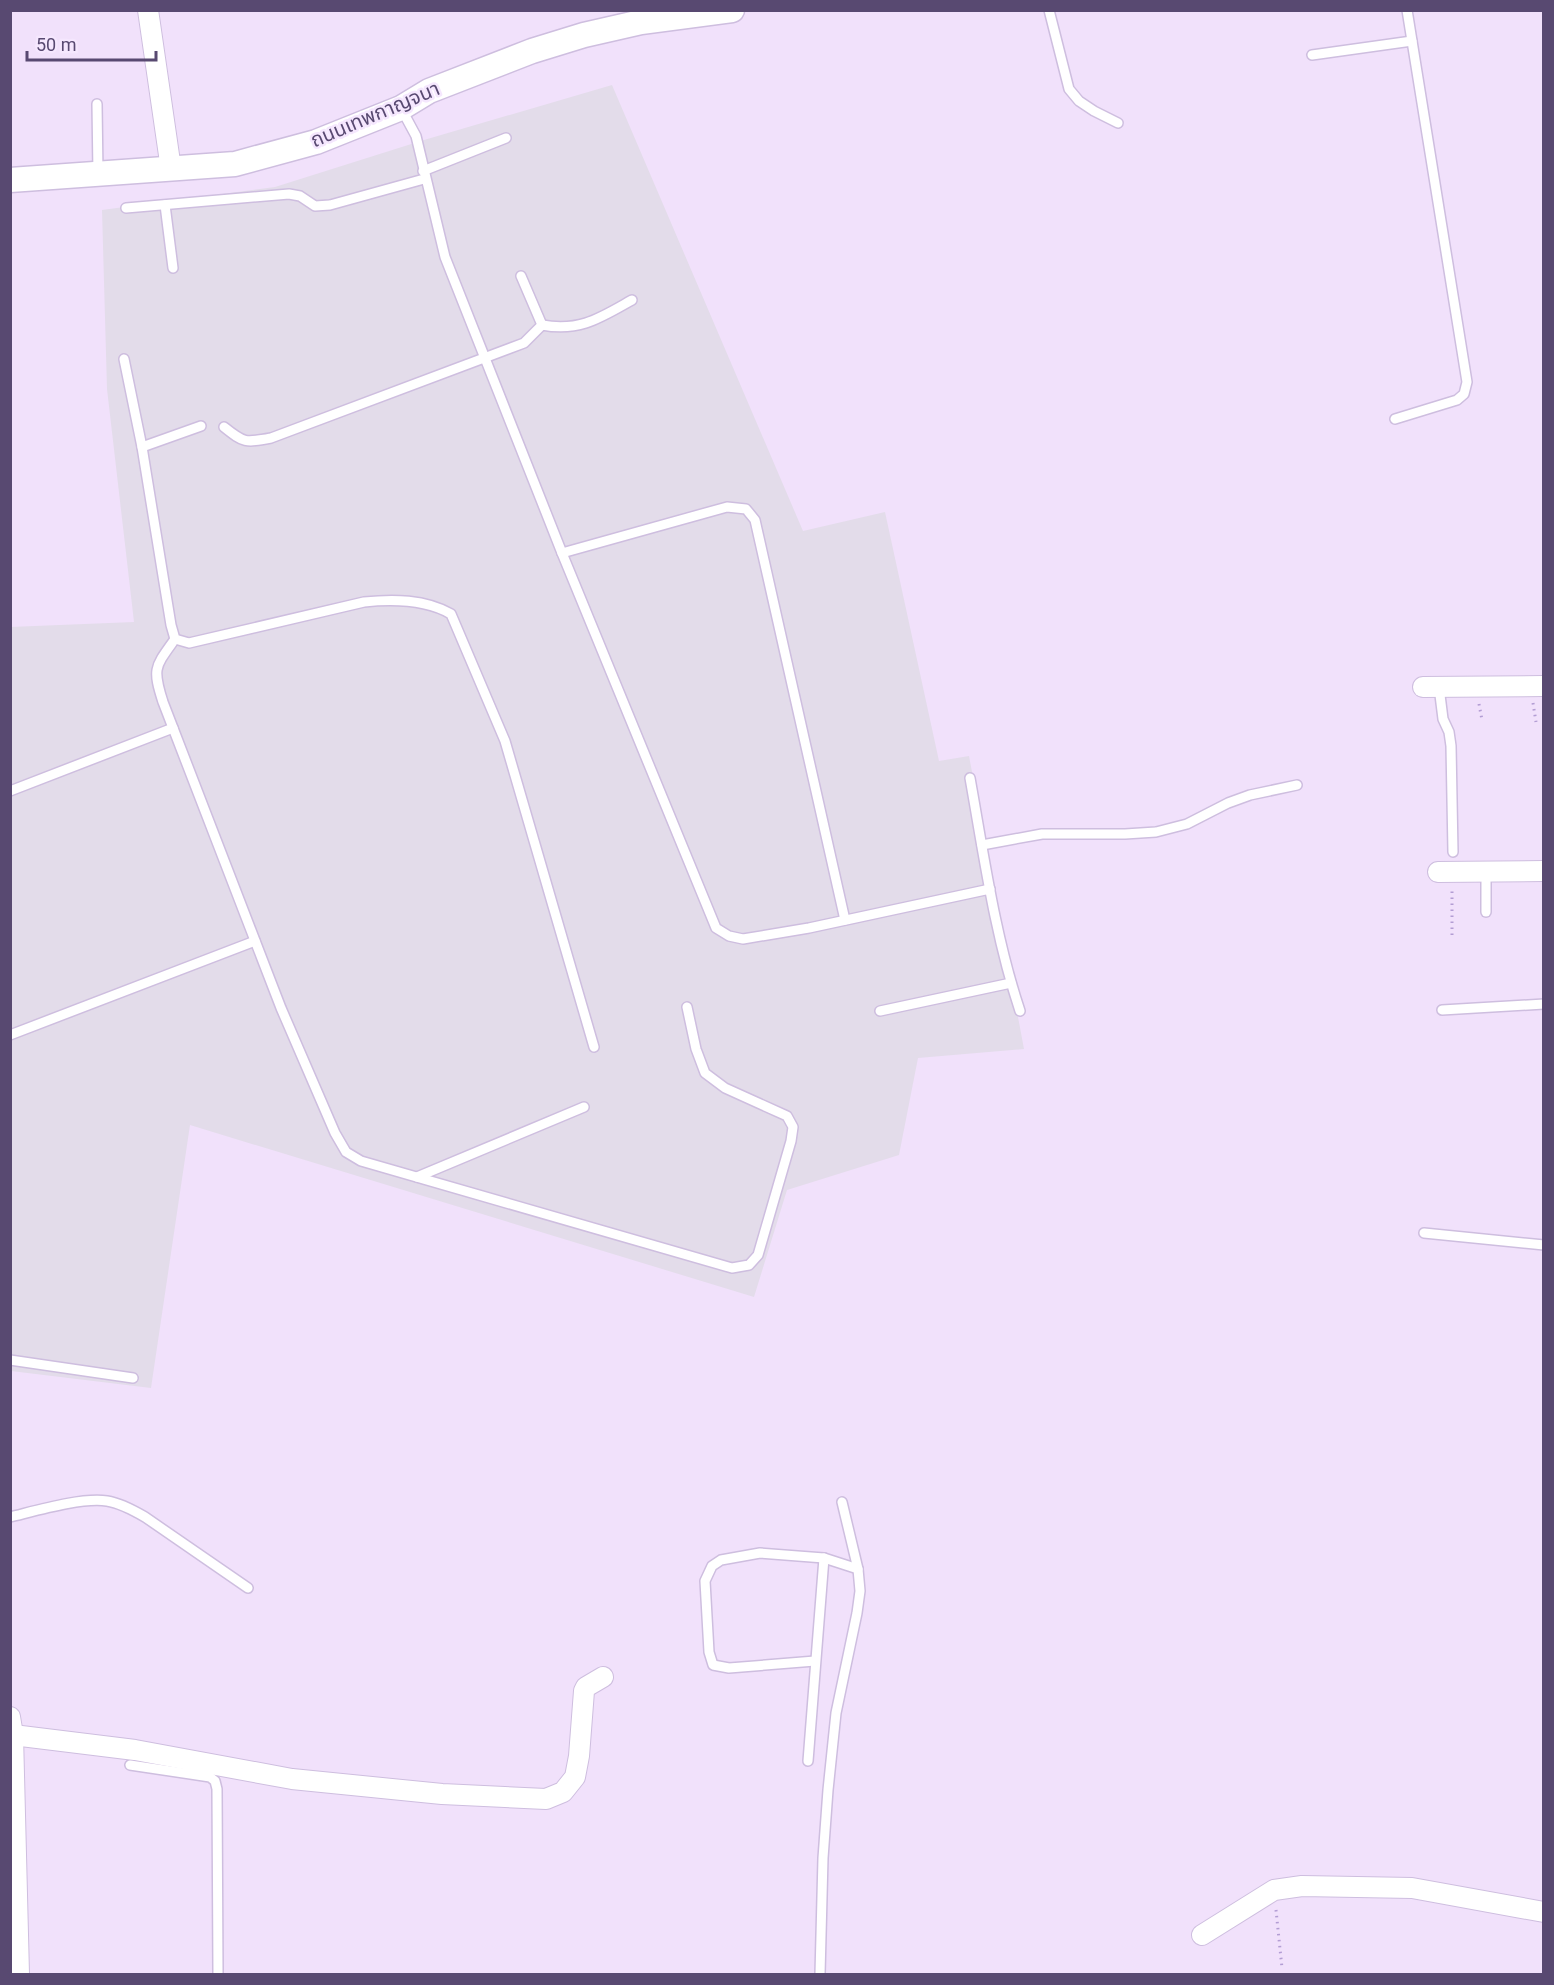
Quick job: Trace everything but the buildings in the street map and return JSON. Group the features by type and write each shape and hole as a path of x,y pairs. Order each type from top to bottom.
{"street":[{"path":"148,10 171,170"},
{"name":"ถนนเทพกาญจนา","path":"10,180 235,164 316,142 401,108 429,91 532,51 584,34 641,22 732,10"},
{"path":"1431,687 1544,686"},
{"path":"1448,866 1486,872 1544,871"},
{"path":"19,1974 12,1726 292,1779 442,1794 546,1799 563,1792 575,1777 584,1691 586,1687 603,1677"},
{"path":"1202,1935 1274,1890 1302,1886 1412,1888 1544,1912"}],"lane":[{"path":"1049,10 1069,89 1094,111 1118,123"},
{"path":"1395,419 1457,400 1464,394 1467,382 1407,10"},
{"path":"1312,55 1412,41"},
{"path":"97,104 98,174"},
{"path":"401,108 416,136 445,256 562,552 717,928 729,936 744,939 845,921 990,889"},
{"path":"126,208 290,195 300,196 315,206 330,205 424,175 506,138"},
{"path":"165,205 173,268"},
{"path":"520,276 542,325"},
{"path":"542,325 558,328 590,323 632,300"},
{"path":"224,427 242,441 271,438 524,343 542,325"},
{"path":"124,359 142,447 175,639"},
{"path":"142,447 201,426"},
{"path":"562,552 727,507 746,509 755,520 845,921"},
{"path":"175,639 189,643 364,602 388,599 437,605 451,614 505,741 594,1047"},
{"path":"175,639 157,664 156,681 281,1008 321,1102 346,1152 361,1161 732,1268 749,1265 758,1255 791,1141 793,1126 788,1116 725,1088 705,1073 696,1049 687,1007"},
{"path":"1431,687 1449,732 1451,746 1448,866"},
{"path":"10,791 173,728"},
{"path":"970,778 990,889 1011,983 1020,1011"},
{"path":"982,845 1042,834 1156,832 1187,824 1228,803 1250,795 1297,785"},
{"path":"1486,872 1486,912"},
{"path":"10,1035 255,941"},
{"path":"880,1011 1011,983"},
{"path":"1442,1010 1544,1004"},
{"path":"417,1177 584,1107"},
{"path":"1424,1233 1544,1245"},
{"path":"10,1360 133,1378"},
{"path":"10,1517 62,1506 106,1501 129,1508 145,1517 248,1588"},
{"path":"820,1974 823,1858 836,1713 860,1591 858,1569 842,1502"},
{"path":"815,1661 729,1668 713,1665 709,1652 705,1581 712,1566 722,1560 760,1553 824,1558 858,1569"},
{"path":"807,1761 824,1558"},
{"path":"130,1765 210,1777 215,1781 217,1788 218,1974"}],"path":[{"path":"1448,866 1452,935"},
{"path":"1274,1890 1282,1968"}],"shaded area":[{"path":"612,85 803,531 885,512 939,761 969,756 1024,1049 918,1058 899,1155 787,1190 754,1297 190,1125 151,1388 11,1371 10,627 134,622 107,389 102,210 275,187 424,140"}]}
